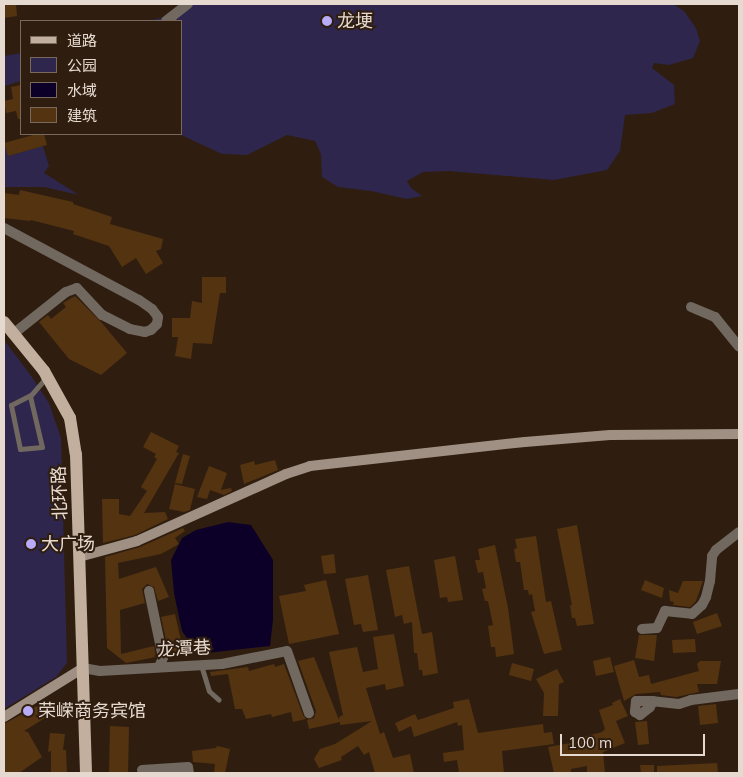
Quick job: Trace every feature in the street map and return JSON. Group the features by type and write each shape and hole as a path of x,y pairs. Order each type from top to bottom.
{"main road":[{"name":"北环路","path":"4,322 44,371 70,418 76,454 86,773"}],"street":[{"path":"167,20 188,4"},
{"path":"4,228 139,300 152,308 158,317 157,324 151,330 145,332 130,328 95,310 76,288 66,292 13,334"},
{"path":"691,307 715,317 739,347"},
{"path":"80,557 137,541 286,474 310,466 525,442 610,436 739,434"},
{"path":"642,629 657,628 666,611 692,614 702,605 710,581 712,556 716,550 739,532"},
{"path":"149,591 162,658 159,666"},
{"name":"龙潭巷","path":"83,668 100,671 159,666 222,664 287,651 309,713"},
{"path":"4,717 83,668"},
{"path":"653,701 679,704 691,700 739,694"},
{"path":"142,770 188,767 188,773"}],"lane":[{"path":"30,396 42,447 20,449 11,405 30,396 43,381 44,371"},
{"path":"200,664 209,691 218,700"}],"green space":[{"path":"189,4 673,4 684,11 696,28 700,41 693,58 669,65 654,63 652,68 674,85 675,104 652,113 625,115 620,151 607,170 554,180 449,171 423,172 407,181 411,188 422,196 407,199 371,191 338,187 322,177 321,154 315,141 287,135 247,155 222,154 181,135 182,20 152,20 161,18"},
{"path":"20,53 20,81 4,86 4,56"},
{"path":"4,142 8,156 43,146 49,166 44,173 79,195 44,187 4,187"},
{"name":"大广场","path":"4,340 49,403 61,438 67,663 56,677 4,709"}],"water":[{"path":"228,522 251,525 273,560 273,620 270,646 198,654 182,631 174,593 171,560 182,538 196,530"}],"building":[{"path":"4,4 16,4 17,16 4,18"},
{"path":"20,85 20,119 18,119 16,111 6,113 4,101 13,99 11,87"},
{"path":"33,135 44,135 47,145 8,156 4,143"},
{"path":"20,190 73,202 73,204 112,217 110,224 163,239 161,249 156,251 163,263 146,274 136,258 122,267 109,246 73,234 74,231 31,220 4,218 4,193 19,195"},
{"path":"202,277 226,277 226,293 220,293 212,344 193,343 191,359 175,356 178,337 172,337 172,318 190,318 192,301 202,303"},
{"path":"75,296 102,323 127,353 101,375 69,359 39,322 48,315 51,319 66,307 63,303"},
{"path":"151,432 179,446 176,452 179,453 144,513 165,512 168,519 135,535 103,543 102,499 119,499 119,514 130,516 147,491 141,487 157,459 154,457 156,454 143,447"},
{"path":"183,454 190,456 182,484 175,483"},
{"path":"275,460 278,470 244,484 240,465 254,461 255,465"},
{"path":"209,466 227,473 221,490 231,488 232,491 224,495 210,490 207,499 197,497"},
{"path":"175,484 195,489 190,510 184,512 169,509"},
{"path":"577,525 594,624 577,626 575,618 572,618 570,605 572,605 557,529"},
{"path":"183,528 185,531 175,538 179,544 161,554 118,563 119,579 156,567 169,597 158,601 154,587 147,584 142,589 145,603 120,610 121,654 154,646 156,657 126,663 107,648 105,557 140,547"},
{"path":"536,536 546,602 551,601 562,650 544,654 531,612 535,611 532,594 529,595 528,590 524,590 520,562 516,562 514,549 517,548 515,539"},
{"path":"495,545 508,608 514,654 496,657 495,647 491,647 488,626 493,625 488,601 485,601 482,589 486,588 483,572 478,573 475,560 480,560 478,549"},
{"path":"334,554 336,573 324,574 321,556"},
{"path":"455,556 463,600 448,602 447,597 440,598 434,560"},
{"path":"409,566 422,634 432,632 438,673 423,676 422,670 419,670 417,653 414,653 412,622 404,624 402,615 395,617 386,570"},
{"path":"368,575 378,630 363,632 361,624 354,625 345,579"},
{"path":"326,580 339,634 289,644 279,596 306,591 304,585"},
{"path":"645,580 664,588 662,598 641,590"},
{"path":"683,581 703,581 696,601 690,607 673,605 674,602 670,601 669,590 678,593"},
{"path":"717,613 722,626 697,634 693,622"},
{"path":"175,614 181,641 185,640 189,653 170,658 161,617"},
{"path":"394,634 404,686 386,690 385,684 366,688 380,734 384,732 393,758 410,754 414,773 375,773 369,752 364,755 358,746 341,757 342,760 319,768 314,759 320,749 335,744 372,721 340,725 340,722 309,729 307,720 314,718 316,711 298,661 314,657 339,720 339,717 343,715 329,652 357,647 363,672 378,669 373,637"},
{"path":"639,635 657,635 654,661 635,658"},
{"path":"695,639 696,652 673,653 672,640"},
{"path":"610,657 614,672 596,676 593,661"},
{"path":"634,660 639,677 649,675 651,684 699,671 697,664 700,661 721,661 717,684 697,684 699,692 676,697 661,695 660,692 636,694 624,701 614,666"},
{"path":"512,663 534,669 531,681 509,675"},
{"path":"274,664 275,667 284,664 306,719 293,722 291,712 272,717 271,714 246,719 242,709 235,709 228,674 211,676 210,672 248,667 249,671"},
{"path":"557,669 564,682 559,684 558,716 543,716 544,693 536,679"},
{"path":"469,699 478,733 543,724 544,733 552,732 554,744 502,751 504,773 459,773 457,760 444,762 443,753 464,750 462,725 458,726 457,722 414,737 411,726 399,732 395,723 415,714 418,720 454,708 453,702"},
{"path":"620,699 628,716 616,721 625,743 603,752 605,773 587,773 587,766 571,769 571,773 554,773 548,747 576,742 575,739 602,732 605,729 599,710 613,705 612,703"},
{"path":"716,704 718,723 700,725 698,706"},
{"path":"37,706 45,718 24,731 28,732 42,757 19,773 4,773 4,724"},
{"path":"647,721 649,744 638,745 635,722"},
{"path":"110,726 129,727 128,773 109,773"},
{"path":"50,733 65,734 63,750 66,750 67,773 51,773 51,751 48,752"},
{"path":"217,746 230,749 225,773 214,773 215,764 193,762 192,751 216,748"},
{"path":"717,763 718,773 657,773 657,766"},
{"path":"640,765 654,765 654,773 641,773"}],"place":[{"name":"龙埂","path":"327,21"},
{"name":"大广场","path":"31,544"},
{"name":"荣嵘商务宾馆","path":"28,711"}]}
